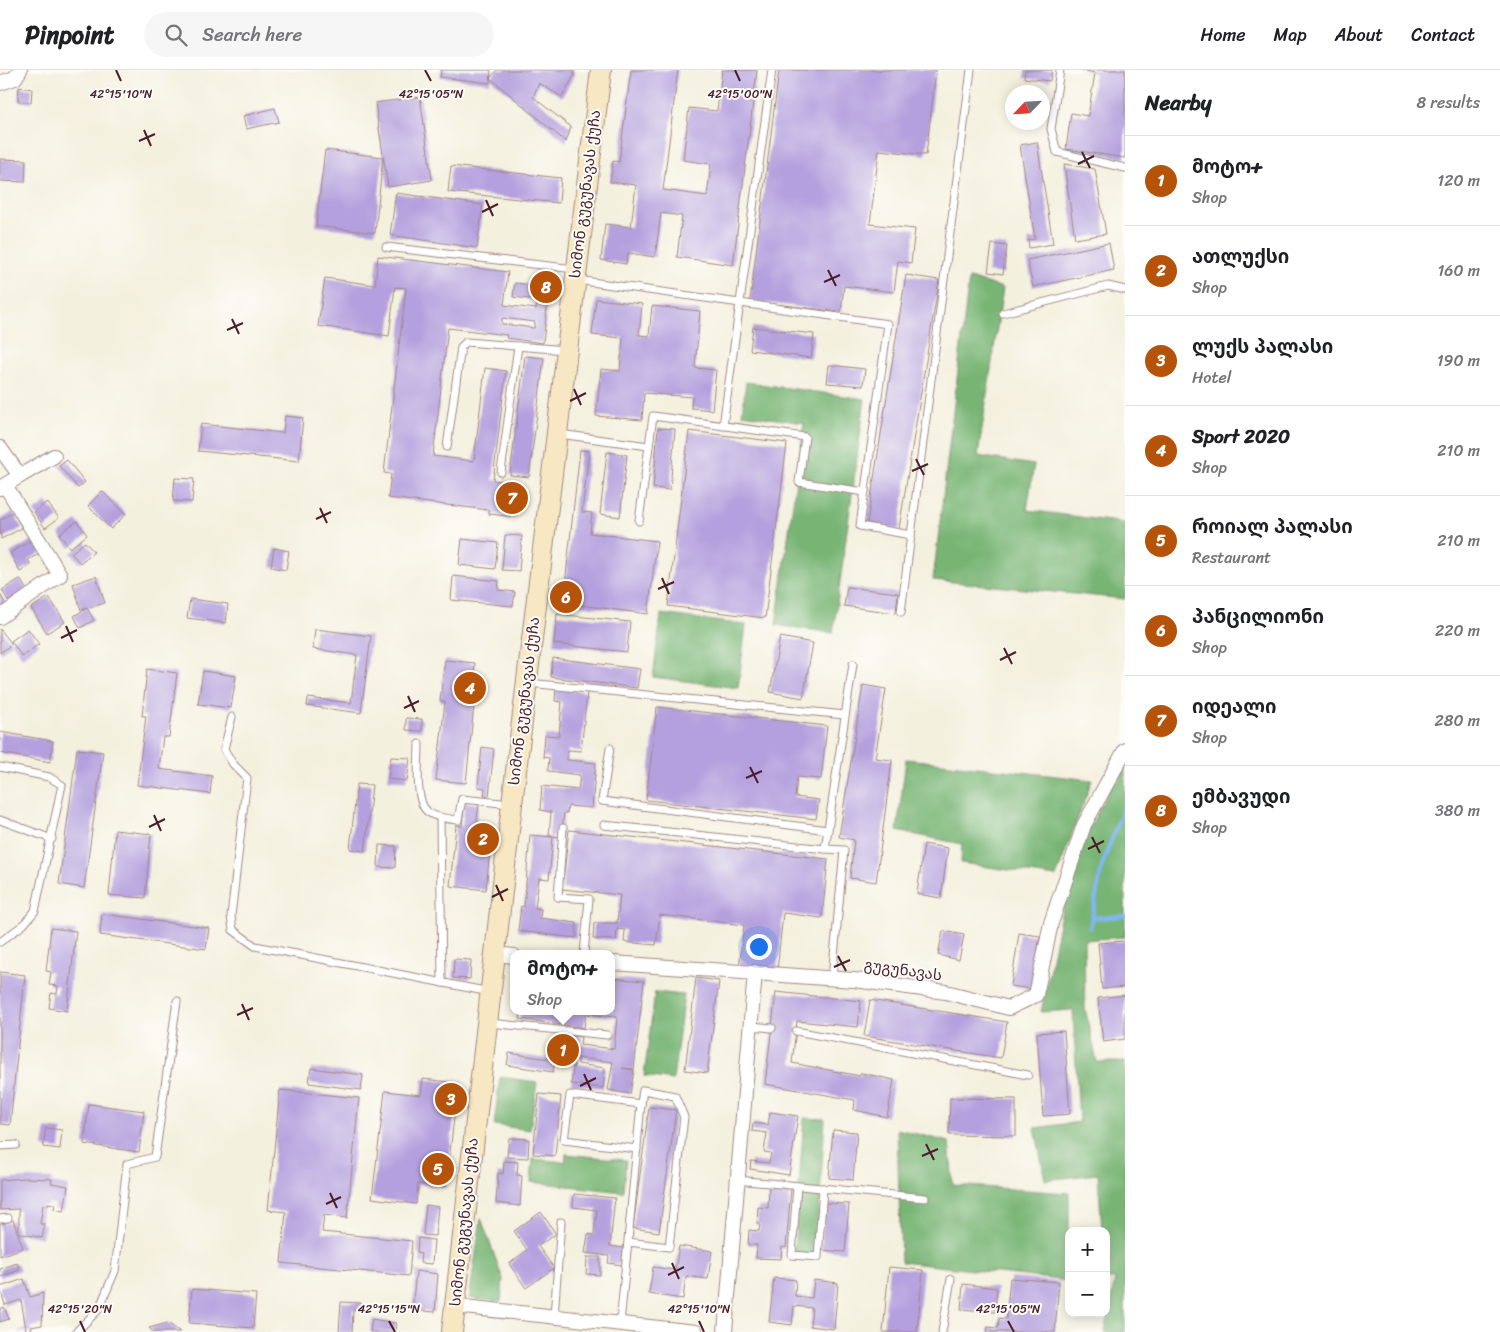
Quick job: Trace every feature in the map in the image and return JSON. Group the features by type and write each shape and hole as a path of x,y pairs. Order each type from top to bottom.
{"main road":[{"name":"სიმონ გუგუნავას ქუჩა","path":"452,1332 490,992 504,955 512,804 601,70"}],"street":[{"path":"0,83 15,78 20,70"},
{"path":"0,448 20,476"},
{"path":"0,618 60,575 2,487 54,456"},
{"name":"გუგუნავას","path":"615,963 832,978 946,992 1009,1008 1036,995 1051,923 1084,825 1125,750"},
{"path":"725,1332 755,972"},
{"path":"455,1306 554,1317 599,1327 620,1324 696,1332"}],"lane":[{"path":"723,426 772,70"},
{"path":"901,612 971,70"},
{"path":"1060,70 1051,129 1057,152 1125,168"},
{"path":"386,247 575,275 740,303 888,324 860,526 911,535"},
{"path":"1003,313 1108,286 1125,290"},
{"path":"447,448 461,347 466,342 566,350"},
{"path":"501,472 518,346"},
{"path":"640,521 653,416 805,437 799,482 865,492"},
{"path":"556,433 649,446"},
{"path":"825,849 853,664"},
{"path":"526,683 845,715"},
{"path":"232,717 224,749 233,764 247,778 231,916 233,930 255,946 490,992"},
{"path":"419,744 419,799 427,812 440,817 458,820 462,799 512,804"},
{"path":"610,748 602,802 828,830"},
{"path":"0,767 49,777 62,785 52,839 35,911 23,925 0,942"},
{"path":"440,817 442,983"},
{"path":"0,820 52,839"},
{"path":"604,825 844,850 832,978"},
{"path":"563,828 558,897 589,899 584,950"},
{"path":"76,1332 98,1308 115,1271 127,1164 155,1157 177,1001"},
{"path":"487,1023 607,1035"},
{"path":"750,1026 772,1028"},
{"path":"796,1031 1028,1075"},
{"path":"620,1324 641,1104 644,1090 675,1096 684,1117 669,1247 628,1242"},
{"path":"637,1149 564,1140 570,1095 641,1104"},
{"path":"0,1146 16,1145"},
{"path":"737,1180 926,1198"},
{"path":"796,1186 792,1255 818,1257 823,1188"},
{"path":"0,1219 8,1218"},
{"path":"554,1317 561,1222"},
{"path":"942,1332 951,1279"}],"green space":[{"path":"969,278 1003,288 978,456 1034,465 1027,510 1125,523 1125,599 933,580"},
{"path":"746,382 865,399 833,633 776,625 804,423 742,414"},
{"path":"661,614 746,625 738,688 653,677"},
{"path":"906,759 1092,780 1056,877 961,863 962,844 897,831"},
{"path":"1125,759 1125,937 1084,940 1085,1008 1097,1062 1125,1062 1125,1332 1105,1332 1108,1317 1110,1317 1110,1306 1115,1279 1110,1279 1110,1227 1102,1227 1098,1174 1045,1180 1035,1128 1079,1122 1073,1010 1041,1012 1061,914 1089,829"},
{"path":"655,992 684,995 673,1080 644,1076"},
{"path":"500,1077 537,1082 530,1130 494,1125"},
{"path":"804,1118 825,1119 816,1255 794,1253"},
{"path":"897,1129 949,1142 953,1185 1069,1193 1069,1227 1065,1227 1065,1281 901,1262"},
{"path":"566,1154 626,1160 623,1192 531,1182 533,1159 565,1162"},
{"path":"481,1218 503,1279 501,1302 469,1298"}],"building":[{"path":"441,70 491,70 490,83 440,77"},
{"path":"497,70 574,70 574,76 562,97 539,83 533,97 571,127 566,142 490,78"},
{"path":"631,70 678,70 663,190 707,196 711,164 683,160 689,108 717,111 722,70 757,70 733,265 677,257 682,216 661,213 655,257 628,253 626,264 601,260 605,224 631,227 636,185 610,182 613,161 619,162"},
{"path":"779,70 936,70 926,155 879,150 870,224 915,229 911,263 898,261 894,292 844,286 841,312 750,301"},
{"path":"1025,70 1052,70 1050,81 1024,78"},
{"path":"1081,70 1125,70 1125,158 1066,149 1071,113 1088,116 1095,73"},
{"path":"19,87 32,89 31,103 18,101"},
{"path":"420,97 432,180 388,187 375,103"},
{"path":"275,108 279,122 246,129 243,116"},
{"path":"1037,142 1053,244 1029,248 1028,240 1035,239 1020,145"},
{"path":"325,150 383,157 375,233 316,226"},
{"path":"0,159 26,160 25,182 0,181"},
{"path":"1064,164 1095,169 1106,234 1075,239"},
{"path":"451,166 561,178 559,203 448,192"},
{"path":"396,193 483,205 477,248 390,235"},
{"path":"1109,243 1114,270 1033,287 1027,260"},
{"path":"992,244 1007,246 1003,274 988,272"},
{"path":"378,256 508,272 504,305 536,309 537,300 513,297 515,283 539,286 540,273 551,275 543,343 506,338 507,335 448,328 433,456 474,461 485,368 506,371 493,480 520,483 516,517 489,514 489,510 388,498 391,474 384,473 406,288 395,287 389,336 318,326 325,278 375,285","holes":["502,318 535,322 534,328 502,324"]},
{"path":"906,275 939,280 899,529 867,523"},
{"path":"596,299 642,304 639,335 649,336 652,306 700,311 695,368 716,370 712,410 691,408 692,397 644,393 642,420 596,416 601,369 620,371 623,338 592,335"},
{"path":"753,327 814,334 811,358 750,350"},
{"path":"525,356 544,358 529,477 510,475"},
{"path":"829,365 865,369 863,386 827,383"},
{"path":"285,416 303,418 299,461 198,451 201,424 283,433"},
{"path":"658,428 675,429 670,490 653,488"},
{"path":"689,431 787,443 765,618 668,606"},
{"path":"580,450 589,451 582,512 592,513 590,533 657,541 648,614 563,603"},
{"path":"607,452 627,455 620,517 600,514"},
{"path":"67,460 85,482 78,488 59,466"},
{"path":"175,478 194,479 192,502 173,501"},
{"path":"102,491 126,514 111,529 88,506"},
{"path":"47,502 59,518 45,528 34,512"},
{"path":"13,512 22,528 1,539 0,520"},
{"path":"77,521 87,535 70,548 59,534"},
{"path":"505,535 522,536 519,571 502,570"},
{"path":"34,539 42,552 28,560 31,565 20,572 10,553"},
{"path":"462,539 498,543 495,569 459,565"},
{"path":"85,542 94,552 80,563 71,553"},
{"path":"274,548 289,551 286,570 271,567"},
{"path":"96,576 105,603 81,610 73,584"},
{"path":"453,576 499,581 498,590 515,592 513,606 451,600"},
{"path":"20,579 30,595 12,607 2,590"},
{"path":"847,587 898,593 896,613 844,606"},
{"path":"0,594 9,610 0,615"},
{"path":"49,597 65,622 47,633 31,608"},
{"path":"190,599 228,604 226,623 187,618"},
{"path":"87,608 94,620 80,628 74,616"},
{"path":"557,614 630,622 627,652 554,644"},
{"path":"0,629 12,644 0,653"},
{"path":"28,629 39,644 22,657 11,641"},
{"path":"315,629 371,636 361,713 307,706 308,698 351,703 357,655 313,649"},
{"path":"780,637 813,643 803,698 770,692"},
{"path":"553,658 640,669 637,688 551,677"},
{"path":"445,660 475,663 471,705 474,705 466,783 436,780 445,702 440,701"},
{"path":"147,669 177,673 169,737 163,737 159,769 212,776 210,794 137,785 146,716 142,716"},
{"path":"203,671 236,676 231,708 198,704"},
{"path":"863,685 886,689 875,758 892,760 876,882 850,878 854,840 839,837"},
{"path":"556,689 587,692 581,751 568,750 567,760 596,763 592,808 568,806 567,813 564,813 561,837 549,836 551,812 540,810 542,786 578,790 580,775 548,771 549,758 543,757 545,735 559,736 562,702 555,701"},
{"path":"657,707 827,726 821,779 797,777 795,797 819,800 816,819 646,800"},
{"path":"406,718 422,719 422,731 406,730"},
{"path":"0,732 53,741 50,762 0,753"},
{"path":"482,747 494,749 489,796 484,795 485,788 478,787"},
{"path":"77,749 103,752 84,888 59,884"},
{"path":"391,757 410,758 407,781 388,779"},
{"path":"357,784 372,785 365,851 350,849"},
{"path":"465,802 479,804 476,827 492,829 486,890 450,886 456,825 462,826"},
{"path":"115,830 151,834 145,898 109,895"},
{"path":"569,830 828,859 822,918 783,913 777,971 739,967 744,925 660,915 656,945 624,942 625,930 617,929 616,940 593,939 594,923 617,923 620,895 562,889"},
{"path":"530,835 553,837 549,879 539,878 535,908 541,909 540,918 577,923 576,938 518,931 521,906 524,907"},
{"path":"924,844 948,848 941,898 917,894"},
{"path":"379,845 396,846 395,868 378,867"},
{"path":"102,914 209,928 206,949 100,935"},
{"path":"51,928 76,931 67,1011 49,1008 51,993 57,994 58,986 49,985 51,972 46,971"},
{"path":"943,931 964,935 959,960 938,955"},
{"path":"1019,933 1040,936 1032,989 1011,986"},
{"path":"1125,941 1125,987 1102,989 1098,943"},
{"path":"454,959 471,960 470,979 453,978"},
{"path":"0,972 25,975 10,1125 0,1124"},
{"path":"615,978 644,981 634,1069 622,1068 634,1070 630,1094 608,1090 613,1062 578,1058 578,1064 605,1068 603,1088 571,1084 574,1064 557,1062 560,1035 581,1037 580,1045 614,1049 617,1017 596,1015 615,1015"},
{"path":"696,978 719,981 707,1073 685,1070"},
{"path":"776,992 861,1001 858,1027 797,1021 792,1063 860,1076 861,1073 894,1080 887,1117 854,1110 855,1100 765,1084"},
{"path":"1125,995 1125,1039 1103,1042 1098,998"},
{"path":"870,1000 1007,1022 1001,1058 864,1036"},
{"path":"520,1015 586,1015 584,1028 520,1019"},
{"path":"1064,1031 1070,1114 1043,1116 1037,1033"},
{"path":"509,1053 555,1060 553,1072 507,1065"},
{"path":"311,1068 363,1075 361,1090 309,1083"},
{"path":"423,1079 458,1083 446,1187 418,1184 416,1204 372,1198 385,1091 421,1095"},
{"path":"280,1090 359,1098 347,1218 324,1215 322,1232 412,1241 409,1276 281,1263 286,1212 268,1210"},
{"path":"539,1094 561,1096 555,1156 533,1154"},
{"path":"950,1098 1016,1099 1016,1136 949,1135"},
{"path":"89,1104 144,1111 139,1152 84,1144"},
{"path":"649,1107 676,1110 659,1232 633,1228"},
{"path":"770,1112 798,1116 789,1175 750,1169 751,1161 769,1163 771,1153 764,1152 767,1133 752,1131 753,1123 768,1125"},
{"path":"46,1128 62,1130 60,1149 43,1147"},
{"path":"833,1130 857,1132 853,1180 829,1178"},
{"path":"509,1138 529,1139 528,1158 507,1157"},
{"path":"504,1161 518,1162 517,1175 522,1176 520,1206 496,1203 498,1173 503,1174"},
{"path":"52,1179 51,1183 68,1186 64,1211 54,1209 55,1204 48,1203 48,1206 43,1205 40,1224 45,1224 42,1238 19,1233 19,1209 0,1210 0,1180"},
{"path":"769,1186 791,1188 786,1248 782,1247 781,1259 756,1258 757,1245 748,1245 749,1230 759,1231 760,1224 757,1224 758,1207 768,1208"},
{"path":"574,1194 615,1198 610,1246 624,1248 622,1265 608,1263 609,1256 585,1253 588,1234 594,1235 597,1210 573,1207"},
{"path":"825,1203 849,1204 845,1252 821,1250"},
{"path":"426,1205 438,1207 435,1236 423,1235"},
{"path":"541,1212 556,1234 538,1246 554,1268 526,1288 509,1264 527,1250 514,1231"},
{"path":"13,1220 23,1248 0,1256 0,1222 2,1221 3,1224"},
{"path":"418,1238 434,1240 432,1264 420,1263 421,1254 417,1253"},
{"path":"679,1246 712,1251 708,1279 686,1276 683,1299 649,1294 653,1267 675,1270"},
{"path":"587,1257 600,1257 600,1275 586,1274"},
{"path":"17,1263 20,1270 0,1277 0,1269"},
{"path":"889,1267 923,1270 917,1332 883,1332"},
{"path":"416,1271 438,1274 435,1312 412,1310"},
{"path":"774,1278 796,1280 795,1296 812,1298 814,1280 838,1283 834,1329 810,1326 812,1308 794,1306 792,1325 769,1322"},
{"path":"1010,1278 1059,1282 1055,1332 987,1332 988,1327 998,1328 999,1318 1006,1319"},
{"path":"24,1279 30,1297 43,1293 42,1325 31,1327 32,1332 17,1332 26,1329 21,1300 5,1305 0,1289 0,1287"},
{"path":"963,1284 997,1288 995,1312 961,1309"},
{"path":"192,1289 256,1294 253,1328 189,1323"},
{"path":"341,1302 361,1303 360,1310 353,1310 352,1332 339,1332"},
{"path":"4,1307 9,1319 0,1322 0,1309"},
{"path":"372,1319 396,1323 395,1332 370,1332"},
{"path":"168,1323 180,1332 153,1332 149,1328"}],"waterway":[{"path":"1090,928 1102,866 1125,803"},
{"path":"1092,918 1125,916"}],"place":[{"name":"ემბავუდი","path":"546,287"},
{"name":"იდეალი","path":"512,498"},
{"name":"პანცილიონი","path":"566,597"},
{"name":"Sport 2020","path":"470,688"},
{"name":"ათლუქსი","path":"483,839"},
{"name":"მოტო+","path":"563,1050"},
{"name":"ლუქს პალასი","path":"451,1099"},
{"name":"როიალ პალასი","path":"438,1169"}]}
